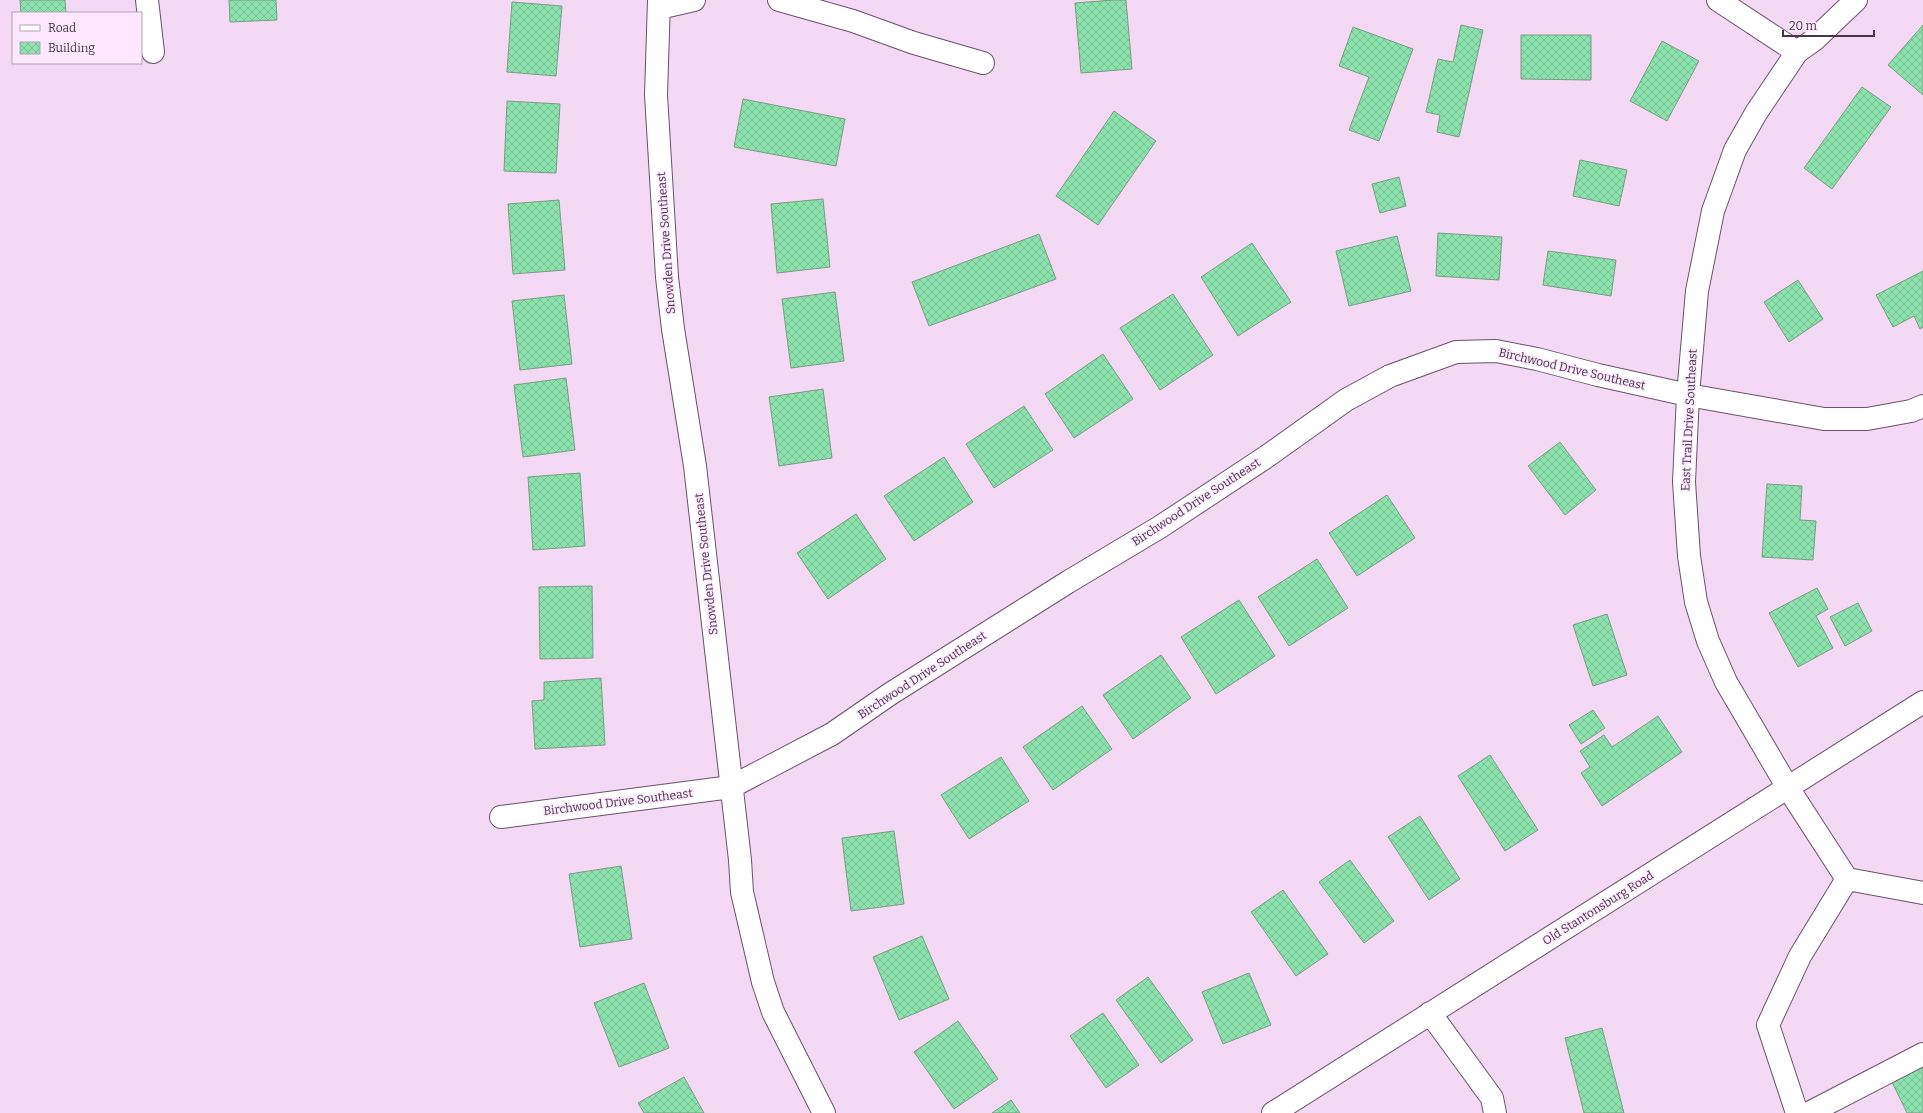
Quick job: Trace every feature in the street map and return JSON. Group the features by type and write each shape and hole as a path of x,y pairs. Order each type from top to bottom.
{"street":[{"path":"147,0 153,52"},
{"path":"659,4 694,0"},
{"path":"779,0 853,21 914,43 983,63"},
{"path":"1718,0 1797,52"},
{"name":"East Trail Drive Southeast","path":"1847,879 1788,788 1726,682 1708,641 1696,602 1689,556 1684,482 1688,395 1697,291 1713,211 1735,150 1756,113 1797,52 1814,40 1856,0"},
{"name":"Snowden Drive Southeast","path":"659,4 656,95 667,277 673,329 695,466 740,860 742,892 763,982 773,1012 824,1113"},
{"name":"Birchwood Drive Southeast","path":"501,817 731,787 832,734 890,694 1035,602 1160,527 1266,457 1346,400 1390,376 1456,352 1496,351 1537,359 1598,375 1688,395 1824,419 1867,419 1911,411 1923,406"},
{"name":"Old Stantonsburg Road","path":"1273,1113 1923,702"},
{"path":"1797,1113 1768,1025 1800,956 1847,879 1923,893"},
{"path":"1430,1014 1492,1098 1495,1113"},
{"path":"1809,1113 1923,1054"}],"building":[{"path":"20,0 65,0 66,12 21,12"},
{"path":"229,0 276,0 277,20 230,22"},
{"path":"1126,0 1132,69 1081,73 1075,3"},
{"path":"512,2 562,6 556,76 507,72"},
{"path":"1461,25 1483,30 1459,137 1437,132 1440,115 1426,112 1438,59 1453,62"},
{"path":"1923,25 1923,95 1888,65"},
{"path":"1353,27 1413,49 1379,141 1349,130 1369,77 1339,66"},
{"path":"1521,35 1591,35 1591,80 1521,79"},
{"path":"1662,41 1699,61 1667,121 1630,101"},
{"path":"1862,87 1891,107 1832,189 1804,168"},
{"path":"743,99 845,119 836,166 734,147"},
{"path":"507,101 560,104 556,173 504,171"},
{"path":"1114,111 1156,141 1098,225 1056,196"},
{"path":"1580,160 1627,170 1619,206 1573,196"},
{"path":"1399,177 1406,206 1380,213 1372,184"},
{"path":"823,199 830,267 777,273 771,204"},
{"path":"559,200 565,270 513,274 508,204"},
{"path":"1438,233 1502,237 1499,280 1436,276"},
{"path":"1039,234 1056,279 929,326 912,282"},
{"path":"1397,236 1411,291 1349,306 1336,251"},
{"path":"1252,243 1291,302 1238,336 1201,277"},
{"path":"1548,251 1616,260 1611,296 1543,285"},
{"path":"1923,271 1923,327 1920,329 1914,316 1893,327 1876,295"},
{"path":"1798,280 1823,319 1789,342 1764,302"},
{"path":"835,292 844,361 791,368 782,299"},
{"path":"1173,294 1213,355 1160,390 1120,328"},
{"path":"564,295 572,364 520,370 512,301"},
{"path":"1103,354 1133,399 1074,438 1045,394"},
{"path":"566,378 575,450 523,457 514,385"},
{"path":"823,389 832,458 779,466 769,397"},
{"path":"1024,406 1053,450 994,488 966,444"},
{"path":"1560,442 1596,490 1565,515 1528,466"},
{"path":"944,457 973,502 914,541 884,496"},
{"path":"580,473 585,546 533,550 528,477"},
{"path":"1767,484 1802,486 1800,520 1816,521 1813,560 1762,557"},
{"path":"1387,495 1415,538 1357,576 1329,533"},
{"path":"856,514 886,559 828,599 797,553"},
{"path":"1317,559 1348,608 1289,646 1258,597"},
{"path":"592,586 593,658 540,659 539,587"},
{"path":"1817,588 1828,609 1816,616 1833,648 1798,667 1769,613"},
{"path":"1239,600 1275,656 1216,694 1181,637"},
{"path":"1858,603 1872,631 1845,646 1830,617"},
{"path":"1607,614 1627,675 1593,686 1573,625"},
{"path":"1161,655 1191,698 1133,739 1103,695"},
{"path":"601,678 605,745 535,749 532,701 544,700 544,682"},
{"path":"1082,706 1112,749 1053,790 1023,747"},
{"path":"1593,710 1605,728 1581,744 1569,725"},
{"path":"1658,716 1682,752 1602,806 1581,773 1590,767 1580,751 1604,735 1612,747"},
{"path":"1490,755 1538,830 1505,851 1458,776"},
{"path":"1001,757 1029,801 969,839 941,795"},
{"path":"1420,816 1460,879 1429,900 1388,837"},
{"path":"894,831 904,904 851,911 842,838"},
{"path":"1350,860 1394,921 1364,943 1319,882"},
{"path":"621,866 632,939 580,947 569,874"},
{"path":"1283,890 1328,954 1296,976 1251,912"},
{"path":"922,936 949,999 899,1020 873,957"},
{"path":"1249,973 1271,1025 1223,1044 1202,992"},
{"path":"1148,977 1193,1040 1161,1063 1116,1000"},
{"path":"644,983 669,1048 619,1067 594,1003"},
{"path":"1103,1013 1139,1065 1106,1088 1070,1036"},
{"path":"958,1021 998,1079 954,1109 914,1052"},
{"path":"1602,1028 1624,1113 1584,1113 1565,1038"},
{"path":"1923,1067 1923,1113 1907,1113 1892,1082"},
{"path":"684,1077 704,1113 644,1113 638,1103"},
{"path":"1011,1100 1020,1113 992,1113"}]}
